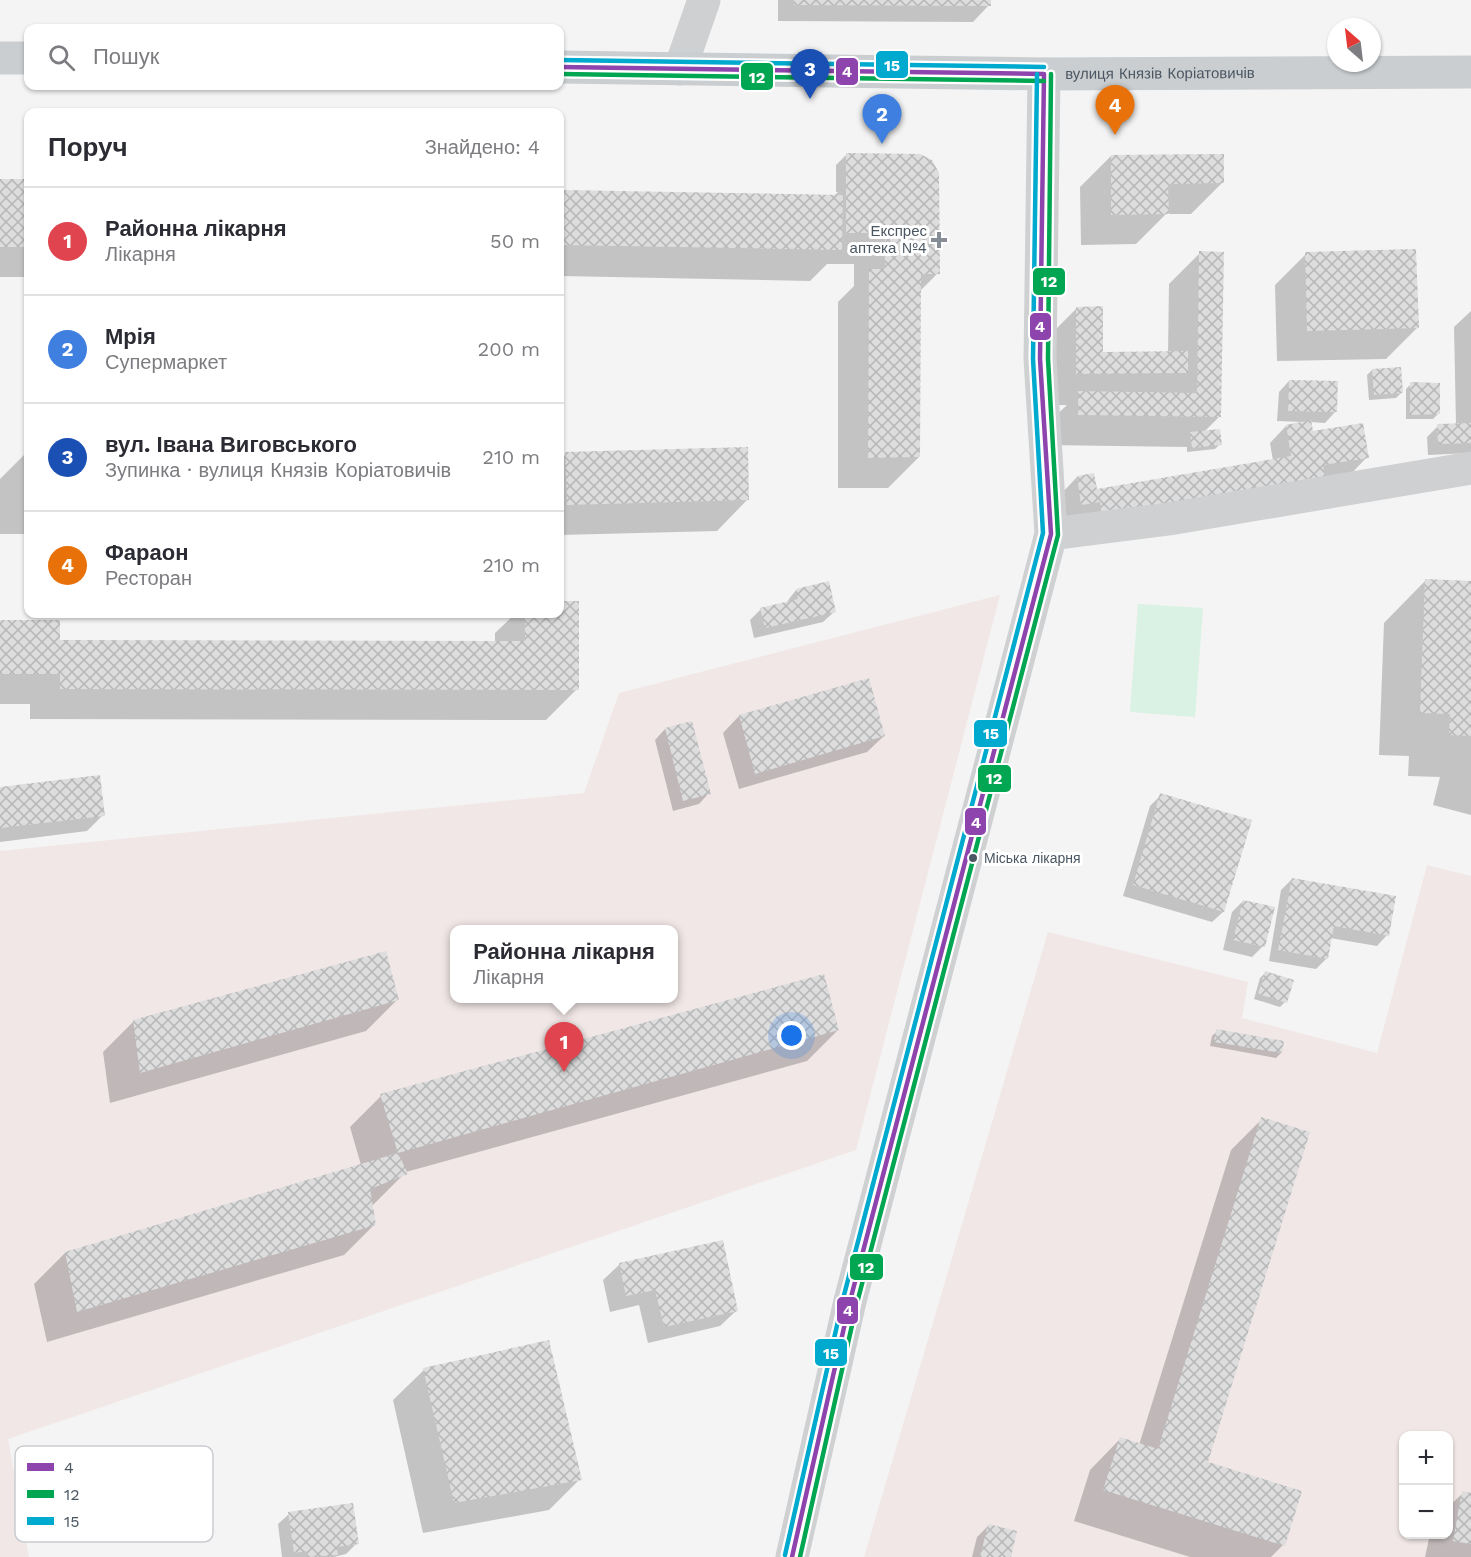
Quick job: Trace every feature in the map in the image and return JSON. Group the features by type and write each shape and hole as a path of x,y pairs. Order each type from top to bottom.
{"main road":[{"path":"0,58 24,58"},
{"name":"вулиця Князів Коріатовичів","path":"564,67 807,68 1044,74 1471,72"}],"street":[{"path":"680,69 704,0"},
{"path":"792,1557 850,1301 1051,534 1040,359 1044,74"},
{"path":"1051,534 1169,519 1471,468"}],"shaded area":[{"path":"1000,595 856,1150 8,1439 15,1478 15,1542 26,1542 29,1557 0,1557 0,851 584,793 619,693"},
{"path":"1427,865 1471,876 1471,1557 864,1557 1048,932 1248,982 1242,1018 1377,1053"}],"green space":[{"path":"1138,604 1203,608 1195,717 1130,712"}],"building":[{"path":"794,0 991,0 991,6 794,5"},
{"path":"846,153 920,154 932,160 939,173 940,274 921,274 920,457 868,458 869,269 885,269 885,233 846,233"},
{"path":"1224,154 1224,183 1168,184 1169,214 1111,215 1111,155"},
{"path":"0,179 24,179 24,247 0,247"},
{"path":"564,190 843,195 842,250 564,245"},
{"path":"1416,249 1419,328 1307,331 1305,252"},
{"path":"1199,251 1224,252 1221,417 1078,415 1078,391 1197,393"},
{"path":"1103,306 1103,352 1188,351 1188,373 1076,374 1076,307"},
{"path":"1401,367 1403,393 1374,395 1372,369"},
{"path":"1289,380 1338,381 1337,412 1288,411"},
{"path":"1410,382 1440,383 1440,414 1410,415"},
{"path":"1311,420 1313,431 1363,423 1369,458 1323,465 1325,479 1102,516 1100,502 1081,505 1077,476 1094,473 1097,489 1291,456 1286,425"},
{"path":"1471,423 1471,443 1438,444 1437,424"},
{"path":"1220,429 1222,445 1192,448 1190,432"},
{"path":"748,447 749,500 567,505 565,452"},
{"path":"1425,579 1471,581 1471,736 1449,735 1450,714 1420,713"},
{"path":"829,581 836,612 765,628 760,608 798,599 796,589"},
{"path":"564,601 579,601 579,690 60,689 60,674 0,674 0,620 60,620 60,640 525,641 525,618 564,618"},
{"path":"869,678 885,736 755,774 739,715"},
{"path":"692,721 711,794 683,801 665,728"},
{"path":"100,775 105,816 0,828 0,787"},
{"path":"1160,793 1252,820 1224,912 1133,885"},
{"path":"1292,878 1396,896 1389,936 1334,926 1328,959 1278,950"},
{"path":"1243,900 1275,907 1265,947 1233,940"},
{"path":"386,951 399,1000 140,1073 133,1020"},
{"path":"1265,971 1294,980 1287,1003 1258,994"},
{"path":"824,974 839,1030 398,1153 380,1094"},
{"path":"1216,1029 1284,1041 1282,1053 1214,1042"},
{"path":"1261,1117 1310,1132 1208,1462 1302,1491 1285,1546 1103,1490 1120,1437 1158,1449"},
{"path":"398,1153 408,1174 370,1189 376,1225 77,1312 65,1252"},
{"path":"723,1240 738,1311 664,1327 655,1290 626,1296 619,1263"},
{"path":"549,1340 582,1480 454,1503 423,1368"},
{"path":"1462,1491 1471,1493 1471,1544 1453,1541"},
{"path":"353,1503 359,1544 337,1547 338,1555 307,1557 306,1551 294,1553 288,1512"},
{"path":"988,1524 1017,1531 1011,1557 980,1557"}],"transit line":[{"name":"15","path":"564,60 1044,67"},
{"name":"4","path":"564,67 1044,74"},
{"name":"12","path":"564,74 1044,81"},
{"name":"15","path":"785,1555 843,1299 1043,533 1033,359 1037,74"},
{"name":"4","path":"792,1557 850,1301 1051,534 1040,359 1044,74"},
{"name":"12","path":"800,1557 857,1303 1058,535 1048,359 1051,74"}],"place":[{"name":"вул. Івана Виговського","path":"810,99"},
{"name":"Фараон","path":"1115,135"},
{"name":"Мрія","path":"882,144"},
{"name":"Експрес аптека №4","path":"939,240"},
{"name":"Міська лікарня","path":"973,858"},
{"name":"Районна лікарня","path":"564,1072"}]}
